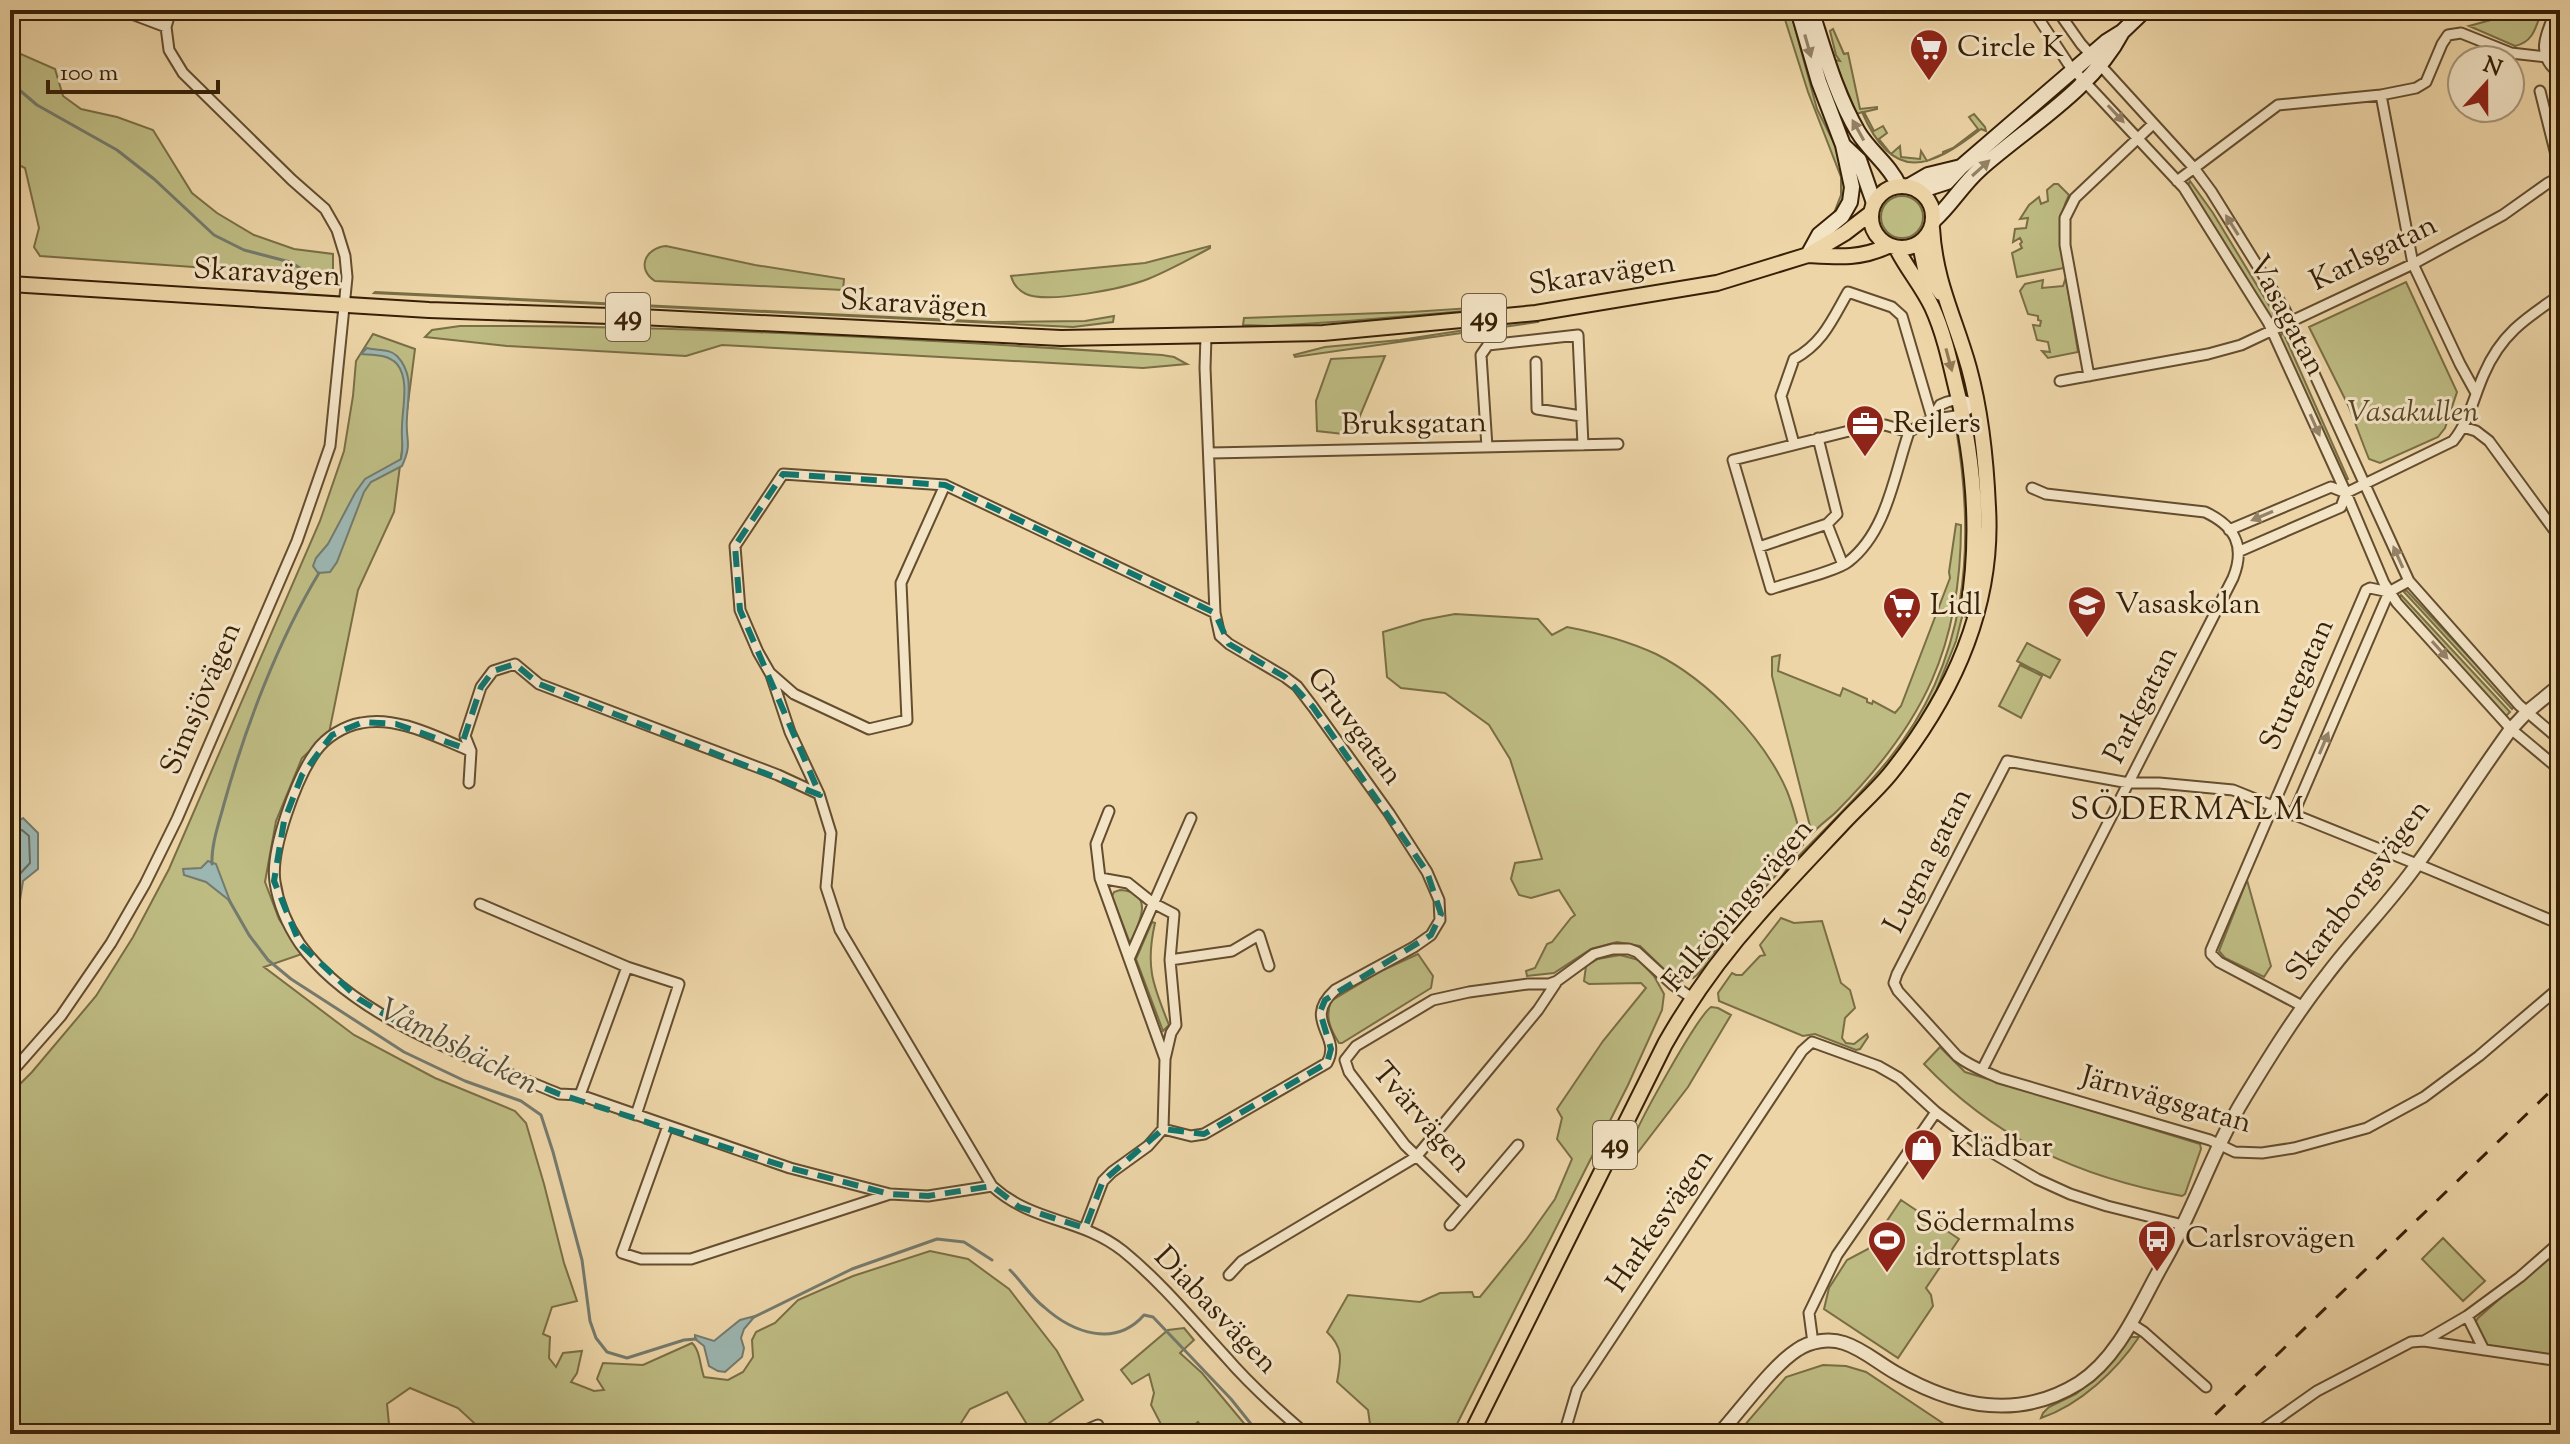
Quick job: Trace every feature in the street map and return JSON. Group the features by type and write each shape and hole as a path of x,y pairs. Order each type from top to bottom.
{"main road":[{"path":"1798,10 1819,82 1843,145 1852,187 1850,202 1837,223 1819,235 1808,255"},
{"path":"1811,10 1829,66 1856,128 1868,147 1909,188 1928,175 1961,167 2079,75 2095,60 2106,42 2122,32 2145,10"},
{"path":"1920,244 1976,172 2064,100 2079,75"},
{"path":"1843,145 1859,160 1870,185 1872,208"},
{"name":"49","path":"1920,244 1913,247 1888,244 1871,222 1872,208 1885,191 1909,188 1930,203 1933,224"},
{"name":"Skaravägen","path":"10,284 429,310 1061,338 1323,333 1536,313 1717,283 1808,255 1845,233 1872,208"},
{"name":"Falköpingsvägen","path":"1471,1434 1665,1044 1692,998 1755,918 1888,775 1916,738 1958,670 1979,602 1988,549 1988,507 1983,447 1975,404 1961,341 1943,297 1933,251 1933,224"},
{"name":"Skaravägen","path":"1808,255 1829,257 1839,249 1888,244"},
{"name":"Falköpingsvägen","path":"1888,244 1932,307 1948,355 1970,455 1976,523 1974,577 1968,613 1945,688"},
{"name":"Falköpingsvägen","path":"1920,244 1925,269 1943,297"}],"street":[{"path":"121,10 166,27 171,10"},
{"name":"Vasagatan","path":"2033,10 2079,75 2177,181 2273,330 2389,592 2511,729 2560,770"},
{"name":"Vasagatan","path":"2057,10 2095,60 2194,168 2211,191 2291,321 2409,581 2527,712 2560,740"},
{"path":"2558,10 2544,47 2546,57 2560,72"},
{"name":"Simsjövägen","path":"10,1074 61,1016 111,943 145,884 297,541 330,446 347,277 345,256 337,230 325,209 183,73 169,50 166,27"},
{"path":"2177,181 2278,105 2381,95 2416,88 2426,82 2448,35 2461,33 2511,53 2546,57"},
{"path":"2540,91 2560,171"},
{"path":"2381,95 2413,264 2476,393"},
{"path":"2089,376 2065,245 2065,218 2075,198 2153,124"},
{"name":"Karlsgatan","path":"2060,381 2241,345 2413,264 2503,215 2560,177"},
{"path":"1794,444 1781,396 1785,384 1794,359 1811,350 1848,292 1892,307 1902,316 1932,418"},
{"path":"2229,530 2331,487 2346,493 2453,441 2463,427 2488,364 2505,336 2560,295"},
{"path":"1487,447 1481,355 1488,345 1578,335 1583,445"},
{"name":"Gruvgatan","path":"1163,1129 1191,1136 1204,1134 1317,1071 1331,1057 1320,1012 1325,1000 1335,990 1414,947 1431,935 1440,920 1439,900 1427,872 1389,813 1297,686 1220,636 1215,613 1206,336"},
{"path":"1536,362 1537,409 1581,416"},
{"path":"1909,432 1885,425 1859,428 1733,460 1771,589 1843,565 1856,554 1878,522 1909,432 1932,418 1940,405 1959,399 1975,404"},
{"path":"1932,418 1963,415 1975,404"},
{"path":"2463,427 2476,431 2489,441 2560,538"},
{"path":"1759,547 1827,524 1837,514 1818,438"},
{"name":"Bruksgatan","path":"1210,453 1618,444"},
{"path":"471,751 421,731 379,722 363,722 347,727 332,735 316,750 302,775 284,821 274,881 283,913 300,944 327,974 359,999 422,1037 559,1094 580,1095 790,1168 890,1194 928,1196 992,1186 840,930 826,887 831,833 819,794 790,732 770,673 740,610 735,546 783,474 945,485 1215,613"},
{"path":"770,673 794,694 869,729 907,720 901,583 945,485"},
{"path":"2032,488 2046,494 2205,512 2229,530 2240,551 2341,507 2346,493"},
{"path":"1827,524 1843,565"},
{"name":"Parkgatan","path":"1982,1070 2233,578 2240,551"},
{"name":"Sturegatan","path":"2293,815 2389,592 2409,581"},
{"name":"Sturegatan","path":"2304,1007 2219,962 2211,954 2212,944 2366,590 2389,592"},
{"path":"469,783 471,751 465,736 481,687 493,671 515,664 539,684 778,775 819,794"},
{"name":"Skaraborgsvägen","path":"1813,1343 1832,1340 1844,1343 1908,1380 1970,1403 2031,1404 2050,1398 2081,1381 2112,1351 2130,1323 2183,1225 2219,1144 2247,1094 2304,1007 2417,864 2511,729 2560,685"},
{"name":"Lugna gatan","path":"1894,983 2007,761 2129,783"},
{"path":"2129,783 2222,788 2560,924"},
{"path":"1109,811 1096,844 1100,878 1165,1059"},
{"path":"1129,959 1191,818"},
{"path":"1085,1228 1103,1181 1148,1146 1163,1129 1165,1059 1176,1025 1170,960 1174,914 1153,903 1128,883 1100,878"},
{"path":"480,904 627,967 679,984 636,1115"},
{"path":"1170,960 1232,951 1259,935 1269,966"},
{"path":"1229,1275 1242,1261 1416,1157 1538,1010 1557,981 1594,954 1629,949 1645,957 1673,985 1692,998"},
{"path":"580,1095 627,967"},
{"name":"Tvärvägen","path":"1467,1205 1416,1157 1349,1072 1345,1060 1356,1046 1433,1000 1469,992 1557,981"},
{"name":"Järnvägsgatan","path":"1894,983 1966,1063 1999,1078 2219,1144 2235,1152 2262,1153 2294,1148 2367,1128 2435,1089 2560,987"},
{"name":"Harkesvägen","path":"1564,1434 1577,1390 1802,1051 1812,1042 1878,1066 1899,1078 1936,1112"},
{"path":"1719,1434 1782,1363 1797,1349 1813,1343 1809,1313 1837,1255 1936,1112 1981,1146 2037,1179 2095,1202 2183,1225"},
{"path":"668,1126 622,1253 641,1259 691,1259 890,1194"},
{"name":"Tvärvägen","path":"1450,1225 1518,1145"},
{"name":"Diabasvägen","path":"992,1186 1019,1207 1085,1228 1121,1250 1175,1301 1229,1361 1306,1434"},
{"path":"2424,1341 2467,1316 2520,1277 2560,1242"},
{"path":"2467,1316 2484,1350"},
{"path":"2130,1323 2206,1387"},
{"path":"2256,1434 2317,1391 2411,1342 2424,1341 2560,1361"},
{"path":"1077,1434 1098,1425"}],"highlighted area":[{"path":"783,474 945,485 1215,613 1229,644 1285,677 1313,707 1427,872 1441,914 1431,935 1325,1000 1320,1012 1331,1049 1327,1063 1204,1134 1163,1129 1103,1181 1085,1228 1019,1207 992,1186 928,1196 890,1194 790,1168 559,1094 422,1037 359,999 300,944 274,881 284,821 302,775 332,735 363,722 396,724 461,747 481,687 493,671 515,664 539,684 820,795 740,610 735,546"}],"green space":[{"path":"1782,10 1790,10 1817,109 1840,155 1846,193 1835,217 1841,195 1841,177 1808,92"},
{"path":"2527,10 2542,10 2530,37 2521,44 2510,44 2469,26"},
{"path":"1833,29 1844,54 1848,53 1860,109 1877,107 1864,112 1874,131 1883,126 1887,133 1879,139 1890,153 1874,135 1862,112 1857,114 1834,60 1840,61 1830,31"},
{"path":"10,46 16,52 55,69 63,96 81,109 153,130 192,193 217,213 254,235 294,249 333,254 333,277 40,256 34,247 39,228 25,168 10,166"},
{"path":"1974,114 1986,131 1981,129 1943,154 1978,129 1969,117"},
{"path":"1900,146 1901,157 1920,159 1921,151 1927,161 1900,160 1891,154"},
{"path":"2190,181 2278,320 2272,320 2188,185"},
{"path":"2054,184 2069,195 2061,222 2064,268 2017,277 2012,253 2022,248 2022,242 2020,238 2013,242 2015,229 2026,228 2028,218 2020,219 2039,197 2041,204 2048,201 2047,190"},
{"path":"1902,196 1917,202 1923,217 1917,232 1902,238 1887,232 1881,217 1887,202"},
{"path":"666,246 755,265 844,279 843,290 655,281 646,271 646,260 653,251"},
{"path":"1210,246 1148,279 1087,294 1037,297 1021,291 1011,276 1145,263"},
{"path":"2066,277 2078,352 2048,358 2042,351 2050,352 2048,342 2037,340 2033,325 2040,326 2041,321 2038,316 2028,314 2020,291 2025,284 2043,280 2042,288 2063,286"},
{"name":"Vasakullen","path":"2406,282 2457,392 2445,428 2438,437 2380,463 2369,459 2349,407 2309,327"},
{"path":"375,292 993,322 1085,321 1114,316 1113,322 1073,327"},
{"path":"1501,306 1348,321 1243,325 1244,318"},
{"path":"1537,319 1538,322 1294,355 1325,347 1400,340"},
{"path":"460,326 636,328 899,339 1162,355 1187,364 1143,368 722,345 686,356 507,346 425,337 432,330"},
{"path":"2283,332 2348,479 2341,475 2280,337"},
{"path":"373,334 415,349 394,512 358,590 329,733 302,758 276,821 265,882 279,919 302,954 264,967 354,1035 435,1078 515,1111 526,1123 577,1301 552,1307 543,1334 550,1337 549,1358 556,1367 563,1353 582,1351 577,1373 571,1382 594,1391 604,1390 597,1379 603,1363 643,1365 692,1343 704,1377 728,1380 743,1372 753,1357 752,1340 756,1332 775,1323 798,1300 853,1276 930,1251 968,1259 1009,1289 1057,1351 1083,1400 1033,1434 1007,1392 970,1409 954,1434 486,1434 458,1408 410,1388 387,1404 390,1434 10,1434 10,1094 96,996 133,937 169,869 320,521 344,451 356,361"},
{"path":"1385,356 1352,435 1317,431 1316,401 1331,359"},
{"path":"1956,428 1964,441 1969,486 1967,597 1956,641 1936,691 1911,735 1872,784 1792,866 1779,885 1698,974 1680,981 1704,963 1789,866 1877,773 1915,722 1936,683 1960,602 1964,560 1965,517"},
{"path":"1956,524 1961,525 1954,608 1932,680 1894,745 1869,777 1812,834 1772,676 1772,657 1780,655 1778,671 1840,696 1843,688 1895,713 1901,706 1950,578"},
{"path":"2406,590 2515,706 2512,709 2404,592"},
{"path":"2401,595 2510,712 2506,716 2399,599"},
{"path":"1455,614 1538,619 1552,635 1567,627 1613,638 1656,654 1695,679 1732,712 1777,771 1789,797 1803,845 1702,958 1673,978 1640,946 1617,942 1591,949 1554,973 1527,976 1526,971 1535,968 1547,944 1575,915 1559,890 1531,898 1519,895 1511,879 1515,863 1542,859 1510,759 1489,725 1445,693 1401,688 1387,677 1383,632"},
{"path":"2027,643 2060,660 2050,678 2017,661"},
{"path":"2020,665 2042,676 2021,718 1999,706"},
{"path":"2247,880 2271,966 2264,977 2225,958 2219,951"},
{"path":"1120,890 1138,896 1141,903 1140,918 1130,943 1112,896"},
{"path":"1781,918 1794,923 1822,921 1841,983 1850,990 1855,1008 1845,1018 1842,1038 1846,1043 1854,1044 1867,1034 1860,1049 1815,1034 1803,1036 1719,1001 1718,993 1732,973 1742,975 1760,956 1765,955 1760,945"},
{"path":"1152,922 1155,923 1152,976 1169,1025 1163,1031 1136,959"},
{"path":"1418,954 1433,976 1431,988 1339,1043 1329,1023 1331,1001 1381,971"},
{"path":"1620,955 1639,960 1654,976 1664,994 1662,1010 1628,1085 1454,1430 1448,1434 1368,1434 1368,1410 1337,1382 1340,1355 1336,1343 1327,1332 1348,1295 1420,1302 1440,1293 1472,1292 1474,1297 1480,1297 1526,1240 1555,1199 1572,1159 1557,1139 1562,1118 1557,1109 1603,1041 1646,988 1641,983 1589,984 1584,981 1586,966 1598,959"},
{"path":"1711,1007 1731,1015 1688,1087 1632,1160 1630,1148 1642,1120 1680,1052"},
{"path":"1940,1047 1965,1072 2200,1144 2185,1194 2182,1196 2108,1178 2074,1166 2011,1134 1952,1091 1924,1064"},
{"name":"Södermalms idrottsplats","path":"1901,1200 1959,1239 1926,1288 1933,1306 1898,1358 1824,1309 1829,1288 1847,1260 1868,1249"},
{"path":"2443,1238 2485,1281 2463,1301 2422,1259"},
{"path":"2555,1250 2560,1252 2560,1357 2484,1343 2475,1323 2478,1318"},
{"path":"1184,1328 1194,1340 1180,1353 1202,1373 1253,1434 1207,1434 1198,1422 1183,1434 1166,1434 1151,1405 1154,1393 1149,1374 1132,1384 1121,1370 1168,1330"},
{"path":"2131,1337 2139,1337 2120,1362 2096,1385 2070,1404 2041,1418 2049,1407 2076,1394 2098,1376"},
{"path":"1823,1365 1846,1366 1866,1372 1959,1434 1737,1434 1786,1377"}],"water":[{"path":"367,348 394,353 406,370 409,385 407,452 402,466 371,482 364,492 337,562 330,572 318,573 313,566 316,558 328,544 365,479 401,459 404,395 401,371 389,358 361,354"},
{"path":"23,818 38,833 38,869 23,881 20,900 10,901 10,827"},
{"path":"208,861 216,864 230,901 206,882 184,875 183,869 201,868"},
{"path":"755,1316 741,1338 744,1348 742,1357 725,1372 709,1366 704,1346 695,1339 695,1335 714,1341 740,1320"}],"waterway":[{"path":"10,82 37,105 117,150 154,179 214,235 244,250 290,262 318,279"},
{"name":"Våmbsbäcken","path":"212,864 218,826 252,715 276,656 319,573"},
{"name":"Våmbsbäcken","path":"229,900 268,960 291,979 404,1052 465,1081 521,1101 541,1115 582,1260 590,1321 596,1338 607,1352 627,1358 696,1339"},
{"name":"Våmbsbäcken","path":"752,1318 852,1269 937,1239 964,1242 992,1260"},
{"path":"1010,1270 1044,1307 1081,1330 1107,1334 1133,1325 1144,1315 1153,1317 1231,1399 1259,1434"}],"railway":[{"path":"2195,1434 2560,1082"}],"place":[{"name":"Circle K","path":"1929,82"},
{"name":"Rejlers","path":"1865,458"},
{"name":"Vasaskolan","path":"2087,639"},
{"name":"Lidl","path":"1902,640"},
{"name":"Klädbar","path":"1923,1182"},
{"name":"Carlsrovägen","path":"2157,1273"},
{"name":"Södermalms idrottsplats","path":"1887,1274"}],"district":[{"name":"SÖDERMALM","path":"2188,811"}]}
